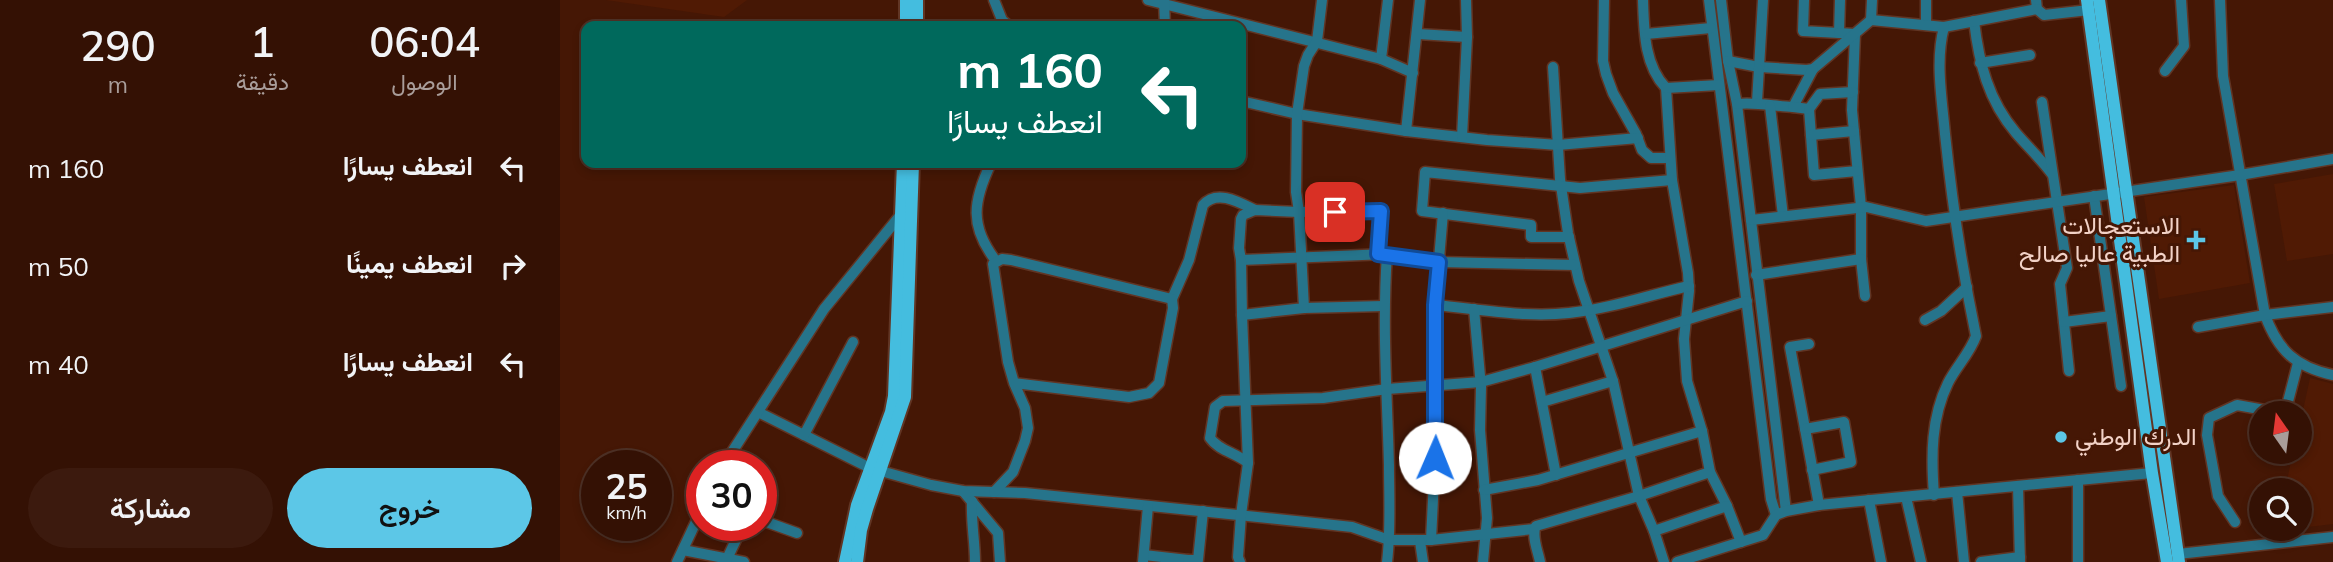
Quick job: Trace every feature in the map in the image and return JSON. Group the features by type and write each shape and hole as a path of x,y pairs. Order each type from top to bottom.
{"main road":[{"path":"906,0 906,21"},
{"path":"917,21 918,0"},
{"path":"2099,0 2152,473 2175,559"},
{"path":"2088,5 2175,559"},
{"path":"903,168 907,211"},
{"path":"857,562 874,469 894,396 912,168"},
{"path":"845,562 857,505 874,469"}],"street":[{"path":"994,0 1003,21"},
{"path":"1148,0 1238,21"},
{"path":"1304,308 1296,192 1297,114 1304,66 1317,41 1322,0"},
{"path":"1381,59 1388,0"},
{"path":"1406,131 1420,0"},
{"path":"1462,137 1466,0"},
{"path":"1604,0 1603,61 1613,93 1642,150 1651,158 1670,158"},
{"path":"1643,0 1653,73 1666,88 1672,180 1689,286 1684,339 1687,382 1702,431 1710,472 1741,542"},
{"path":"1709,0 1771,499 1776,516"},
{"path":"1721,0 1728,61 1737,104 1786,511"},
{"path":"1757,102 1763,0"},
{"path":"1804,0 1803,31 1855,34"},
{"path":"1839,33 1840,0"},
{"path":"1871,0 1871,20"},
{"path":"1926,0 1926,25"},
{"path":"2165,71 2184,46 2181,0"},
{"path":"2220,0 2223,76 2265,315 2272,333 2284,351 2298,363 2333,374"},
{"path":"1163,2 1165,21"},
{"path":"1793,107 1813,69 1871,20 1944,27 2037,5 2044,15 2088,5"},
{"path":"1974,21 1980,63 1987,85 2006,120 2053,174"},
{"path":"1246,23 1381,59 1413,73"},
{"path":"1934,495 1932,470 1935,419 1949,382 1976,336 1954,216 1940,88 1944,27"},
{"path":"1646,34 1711,29"},
{"path":"1418,34 1467,37"},
{"path":"1855,34 1854,131 1861,207 1861,259 1866,296"},
{"path":"1980,63 2030,55"},
{"path":"1728,61 1759,67 1813,69"},
{"path":"1553,67 1561,185 1569,237 1588,311 1613,381 1639,496 1664,562"},
{"path":"1666,88 1719,85"},
{"path":"1853,92 1820,94 1808,109 1814,175 1857,171"},
{"path":"1246,102 1297,114 1462,137 1558,145 1638,138"},
{"path":"1737,104 1757,102 1770,106 1808,109"},
{"path":"2042,102 2067,268 2060,284 2069,371"},
{"path":"1770,106 1783,216"},
{"path":"1811,135 1854,131"},
{"path":"1751,220 1861,207 1917,220 2058,202 2333,159"},
{"path":"989,168 978,190 976,218 982,240 996,261"},
{"path":"1569,237 1531,237 1531,225 1422,211 1425,172 1580,188 1672,180"},
{"path":"2094,196 2121,386"},
{"path":"1014,383 1129,397 1149,393 1159,383 1174,308 1172,299 1189,260 1203,205 1207,201 1224,198 1255,209 1299,212 1381,211 1387,389 1387,562"},
{"path":"1240,562 1238,557 1241,515 1248,463 1239,248 1241,219 1255,209"},
{"path":"733,450 824,309 907,211"},
{"path":"1423,562 1436,385 1435,305 1443,213"},
{"path":"1241,260 1383,254 1439,262 1576,265"},
{"path":"1756,275 1861,259"},
{"path":"996,261 1011,260 1172,299"},
{"path":"994,492 1013,472 1026,440 1027,416 1014,383 992,270 996,261"},
{"path":"1435,305 1518,314 1566,314 1689,286"},
{"path":"1925,320 1967,287"},
{"path":"1248,463 1240,456 1219,447 1210,438 1218,403 1229,399 1323,398 1387,389 1481,382 1747,301"},
{"path":"1242,315 1304,308 1384,306"},
{"path":"2198,327 2333,307"},
{"path":"1474,309 1481,382 1480,430 1486,536 1483,562"},
{"path":"2064,322 2111,316"},
{"path":"804,435 853,342"},
{"path":"1809,344 1790,347 1819,505"},
{"path":"2287,401 2298,363"},
{"path":"1535,367 1556,475"},
{"path":"1542,402 1613,381"},
{"path":"2235,522 2218,496 2207,435 2210,418 2237,405 2249,407"},
{"path":"758,412 874,469 963,491 1025,493 1352,527 1389,540 1486,536 1534,529 1536,526 1710,472"},
{"path":"1805,429 1844,422 1851,463 1812,470"},
{"path":"1484,490 1556,475 1702,431"},
{"path":"1677,562 1763,535 1776,516 1786,511 1819,505 2152,473"},
{"path":"2078,480 2078,562"},
{"path":"1982,562 2020,559 2018,486"},
{"path":"963,491 998,533 1000,562"},
{"path":"1957,492 1964,562"},
{"path":"1906,497 1921,562"},
{"path":"1869,500 1881,562"},
{"path":"972,501 971,530 975,545 975,562"},
{"path":"1148,506 1144,559 1198,561 1203,511"},
{"path":"1654,531 1727,506"},
{"path":"777,526 797,533"},
{"path":"1534,529 1540,562"},
{"path":"2175,559 2333,537"},
{"path":"677,562 686,541"},
{"path":"726,560 735,541"},
{"path":"682,550 744,562"}],"shaded area":[{"path":"606,0 747,0 724,17"},
{"path":"2333,174 2333,254 2287,261 2274,184"},
{"name":"الاستعجالات الطبية عاليا صالح","path":"2234,185 2250,283 2159,299 2144,197"},
{"path":"2310,378 2333,384 2333,524 2312,527 2312,478 2288,478 2290,464 2312,464 2312,401 2305,401"}],"place":[{"name":"الاستعجالات الطبية عاليا صالح","path":"2196,240"},
{"name":"الدرك الوطني","path":"2061,437"}],"route":[{"path":"1335,212 1381,211 1378,254 1439,262 1435,305 1435,458"}]}
